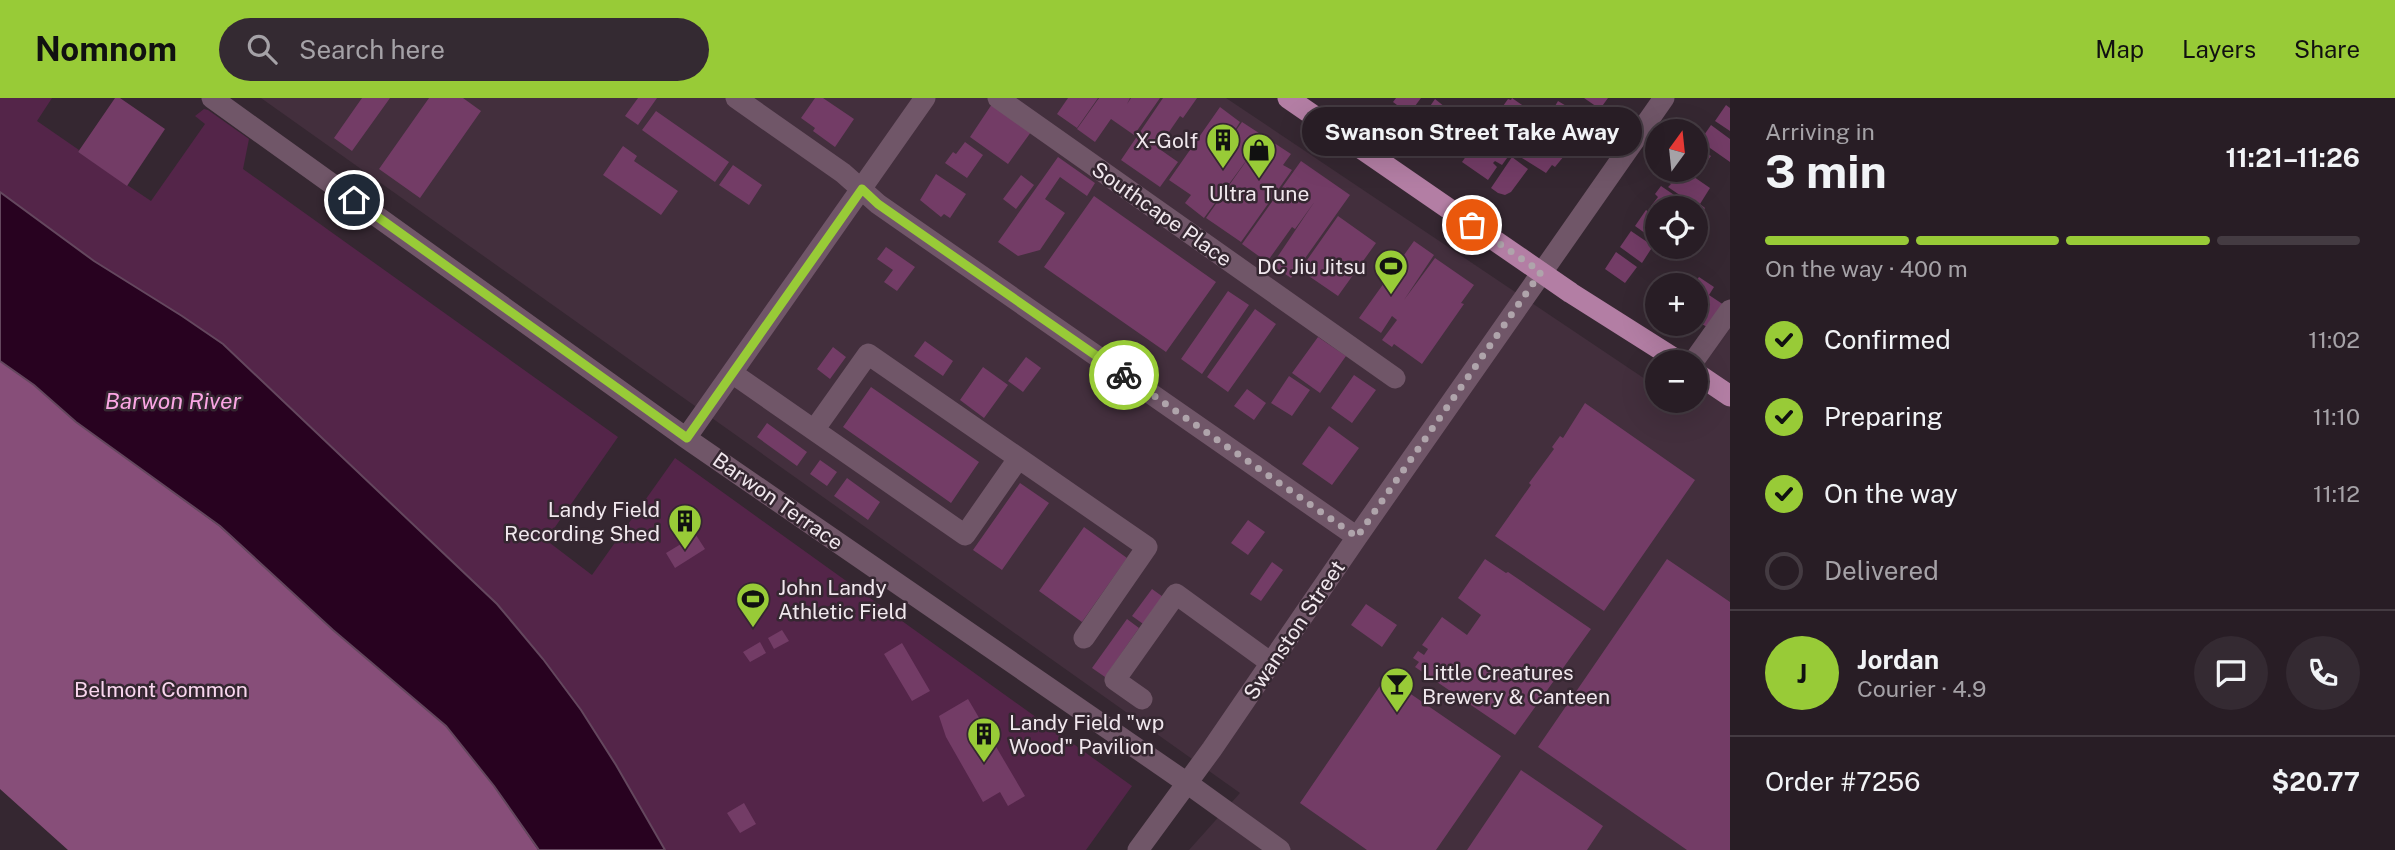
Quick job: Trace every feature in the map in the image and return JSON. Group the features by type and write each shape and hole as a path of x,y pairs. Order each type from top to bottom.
{"main road":[{"path":"1289,98 1541,272 1661,350"},
{"path":"1708,381 1730,396"}],"street":[{"name":"Barwon Terrace","path":"212,98 687,438 1280,850"},
{"path":"687,438 925,98"},
{"name":"Southcape Place","path":"998,98 1395,378"},
{"name":"Swanston Street","path":"1138,850 1664,98"},
{"path":"750,102 844,173 878,204 1357,537"},
{"path":"1702,350 1730,310"},
{"path":"814,430 868,354 1147,547 1084,638"},
{"path":"732,373 965,535 1018,459"},
{"path":"1142,699 1115,680 1176,594 1271,663"}],"shaded area":[{"path":"0,98 52,98 37,121 151,201 205,124 195,116 204,109 249,139 243,169 618,437 546,540 592,575 675,458 1132,786 1086,850 665,850 581,710 497,604 223,344 94,261 0,192"},
{"path":"261,98 1226,98 1645,379 1645,413 1708,413 1708,350 1704,350 1730,312 1730,850 1189,850 1240,793"}],"green space":[{"name":"Belmont Common","path":"0,361 34,385 76,422 219,526 333,630 447,726 494,786 538,850 68,850 0,789"}],"water":[{"name":"Barwon River","path":"0,192 94,261 223,344 497,604 581,710 665,850 539,850 494,786 446,726 333,630 220,526 76,422 34,385 0,361"}],"building":[{"path":"115,98 120,98 165,129 127,186 78,152"},
{"path":"362,98 390,98 352,151 334,138"},
{"path":"429,98 463,98 481,111 420,198 379,169"},
{"path":"638,98 657,98 638,125 625,116"},
{"path":"815,98 823,98 854,119 835,147 813,131 815,128 801,118"},
{"path":"1068,98 1098,98 1077,128 1057,114"},
{"path":"1099,98 1130,98 1127,104 1131,98 1160,98 1134,135 1111,119 1095,142 1077,129"},
{"path":"1163,98 1197,98 1183,118 1180,116 1158,148 1178,162 1160,187 1121,160"},
{"path":"1396,98 1421,98 1409,114 1393,102"},
{"path":"1512,98 1535,114 1529,123 1532,125 1524,136 1496,116 1508,99"},
{"path":"1584,98 1608,98 1600,109"},
{"path":"1435,99 1460,119 1443,143 1417,125"},
{"path":"1558,101 1588,122 1580,133 1583,135 1576,146 1545,123"},
{"path":"992,104 1031,132 1008,164 970,137"},
{"path":"1726,105 1730,108 1730,131 1715,121"},
{"path":"1220,107 1240,122 1227,143 1242,122 1291,154 1283,165 1292,170 1241,242 1206,218 1254,150 1204,218 1185,203 1191,195 1169,180"},
{"path":"656,111 729,162 715,182 642,130"},
{"path":"1711,125 1730,139 1730,162 1708,147 1708,129"},
{"path":"1486,128 1512,143 1506,151 1510,154 1502,165 1495,161 1493,163 1497,167 1488,180 1462,162"},
{"path":"1532,134 1549,146 1557,135 1567,143 1560,153 1564,156 1546,173 1517,155"},
{"path":"965,142 983,155 967,178 945,163"},
{"path":"623,146 637,156 634,161 678,191 661,215 603,175"},
{"path":"1058,157 1095,183 1087,196 1060,177 1045,199 1065,213 1040,250 1018,256 998,242"},
{"path":"1512,157 1528,169 1511,192 1505,195 1491,188"},
{"path":"1301,161 1350,195 1291,278 1272,265 1315,201 1267,262 1242,244"},
{"path":"733,165 762,185 749,205 719,185"},
{"path":"936,174 966,194 950,218 944,214 941,217 920,200"},
{"path":"1021,175 1034,185 1016,209 1003,199"},
{"path":"1668,182 1701,182 1710,188 1705,196 1681,196 1668,187 1671,184"},
{"path":"1661,186 1676,196 1657,196 1655,194"},
{"path":"1094,196 1216,282 1166,352 1044,267"},
{"path":"1645,211 1645,233 1635,226"},
{"path":"1338,216 1376,243 1338,296 1300,270"},
{"path":"1631,231 1645,241 1645,258 1642,263 1620,247"},
{"path":"1414,241 1434,255 1404,300 1435,258 1474,285 1422,364 1394,344 1392,347 1382,340 1397,320 1392,316 1381,333 1359,318"},
{"path":"886,247 915,267 897,291 884,282 893,270 877,259"},
{"path":"1616,252 1637,267 1625,283 1605,269"},
{"path":"1708,283 1714,287 1709,295 1724,305 1709,328"},
{"path":"1228,291 1249,305 1202,374 1181,359"},
{"path":"1255,309 1276,324 1228,392 1207,377"},
{"path":"1318,337 1346,356 1320,393 1292,373"},
{"path":"925,341 953,361 943,376 914,356"},
{"path":"833,347 846,357 830,379 817,369"},
{"path":"1026,357 1041,368 1023,392 1008,381"},
{"path":"983,367 1008,385 984,418 960,400"},
{"path":"1354,375 1376,390 1352,423 1331,408"},
{"path":"1289,376 1310,390 1292,416 1271,403"},
{"path":"871,387 979,462 951,503 843,427"},
{"path":"1247,389 1266,403 1254,420 1234,406"},
{"path":"1585,403 1695,480 1604,611 1495,536 1531,485 1529,483 1554,449 1552,447 1560,436 1563,438"},
{"path":"767,423 807,452 797,466 757,437"},
{"path":"1329,426 1359,448 1332,485 1302,464"},
{"path":"820,460 837,472 827,486 810,474"},
{"path":"847,478 880,502 868,520 834,496"},
{"path":"1020,483 1049,503 1002,570 973,550"},
{"path":"1248,520 1265,532 1248,555 1231,543"},
{"path":"1084,527 1127,558 1082,622 1039,591"},
{"name":"Landy Field Recording Shed","path":"696,535 705,549 675,568 666,553"},
{"path":"1485,559 1591,629 1515,735 1415,667 1419,662 1413,658 1418,651 1424,655 1428,649 1422,645 1442,617 1467,635 1481,615 1458,598"},
{"path":"1667,559 1730,602 1730,850 1687,850 1538,747"},
{"path":"1272,562 1283,570 1261,601 1250,594"},
{"path":"1152,589 1166,599 1146,626 1132,616"},
{"path":"1366,604 1397,625 1382,647 1351,625"},
{"path":"1127,619 1139,628 1105,677 1092,668"},
{"path":"782,630 789,641 774,649 768,638"},
{"path":"760,642 766,653 750,662 743,652"},
{"path":"902,643 930,691 912,701 884,654"},
{"path":"1386,677 1501,756 1436,850 1367,850 1300,803"},
{"name":"Landy Field \"wp Wood\" Pavilion","path":"968,699 1025,796 1008,806 1000,792 983,802 946,737 939,716"},
{"path":"1521,770 1603,826 1587,850 1467,850"},
{"path":"744,803 756,824 740,833 727,813"}],"way so far":[{"path":"1124,375 1357,537 1541,272 1472,225"}],"place":[{"name":"X-Golf","path":"1223,170"},
{"name":"Ultra Tune","path":"1259,180"},
{"name":"Swanson Street Take Away","path":"1472,225"},
{"name":"DC Jiu Jitsu","path":"1391,296"},
{"name":"Landy Field Recording Shed","path":"685,551"},
{"name":"John Landy Athletic Field","path":"753,629"},
{"name":"Little Creatures Brewery & Canteen","path":"1397,714"},
{"name":"Landy Field \"wp Wood\" Pavilion","path":"984,764"}],"route":[{"path":"354,200 687,438 862,189 878,204 1124,375"}]}
